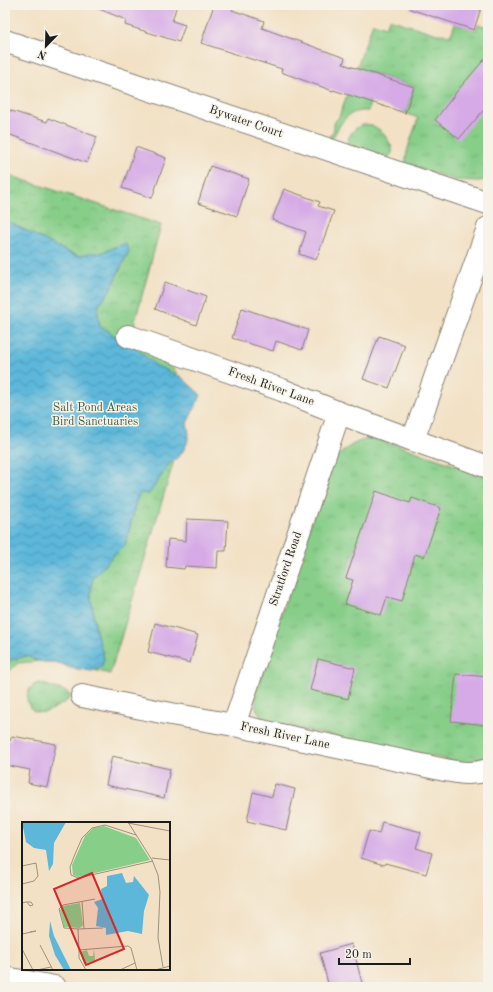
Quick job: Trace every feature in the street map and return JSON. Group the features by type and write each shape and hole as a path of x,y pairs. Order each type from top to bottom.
{"street":[{"name":"Bywater Court","path":"5,41 488,203"},
{"path":"413,440 488,228"},
{"name":"Fresh River Lane","path":"128,336 282,390 340,413 488,467"},
{"name":"Stratford Road","path":"234,725 340,413"},
{"name":"Fresh River Lane","path":"82,696 234,725 464,774 488,770"},
{"path":"5,978 55,987"}],"green space":[{"path":"389,19 437,34 451,35 455,23 476,30 478,25 488,26 488,180 455,180 406,164 408,148 418,118 405,113 414,87 366,71 357,97 370,102 368,111 355,112 350,115 342,123 332,139 327,138 333,131 334,124 339,117 373,23 386,27"},
{"path":"366,124 377,128 387,138 392,147 392,153 388,158 347,145 349,137 353,131"},
{"name":"Salt Pond Areas Bird Sanctuaries","path":"5,174 161,225 133,329 166,360 193,395 110,674 52,660 18,663 5,676"},
{"path":"374,439 389,442 488,477 488,761 473,765 266,722 256,708 256,691 330,466 340,454 352,445 364,440"},
{"path":"40,683 67,692 71,696 63,704 46,712 37,712 28,704 27,697 33,686"}],"water":[{"name":"Salt Pond Areas Bird Sanctuaries","path":"5,220 72,254 80,256 91,253 101,253 125,243 129,251 110,290 99,305 98,314 100,327 133,346 157,366 181,377 201,395 187,423 189,434 183,451 170,463 149,494 140,493 136,501 125,545 93,578 91,597 96,631 104,658 102,667 92,671 70,668 53,662 35,660 27,656 10,660 5,671"}],"building":[{"path":"92,5 177,5 172,21 185,25 179,42 125,25 126,20"},
{"path":"214,5 234,5 232,10 264,21 262,28 345,58 343,64 414,87 405,113 333,91 281,72 282,69 201,43"},
{"path":"411,5 482,5 474,30 410,9"},
{"path":"488,55 488,105 459,139 435,120"},
{"path":"5,109 47,122 48,118 97,137 87,163 5,133"},
{"path":"136,147 166,158 152,198 122,188"},
{"path":"210,166 249,179 237,216 198,203"},
{"path":"284,189 320,202 318,206 334,211 316,260 299,254 306,232 272,220"},
{"path":"165,282 206,297 196,325 155,309"},
{"path":"242,308 308,330 302,350 276,341 273,351 232,338"},
{"path":"379,336 405,345 389,388 363,379"},
{"path":"376,491 410,503 412,498 441,508 424,557 415,554 402,601 387,597 381,615 345,604 353,580 346,578"},
{"path":"187,519 228,521 226,551 218,551 217,568 185,566 184,569 166,567 168,539 186,541"},
{"path":"155,623 198,635 190,663 148,652"},
{"path":"318,659 355,668 348,699 310,690"},
{"path":"456,674 488,677 486,725 451,721"},
{"path":"12,736 56,744 47,787 28,783 30,770 5,765 5,740 10,741"},
{"path":"112,756 170,769 164,798 106,785"},
{"path":"275,784 295,789 286,830 247,821 253,792 272,797"},
{"path":"382,822 421,832 416,848 432,853 426,874 385,863 384,865 361,858 369,831 379,834"},
{"path":"352,944 363,987 329,987 320,953"}]}
